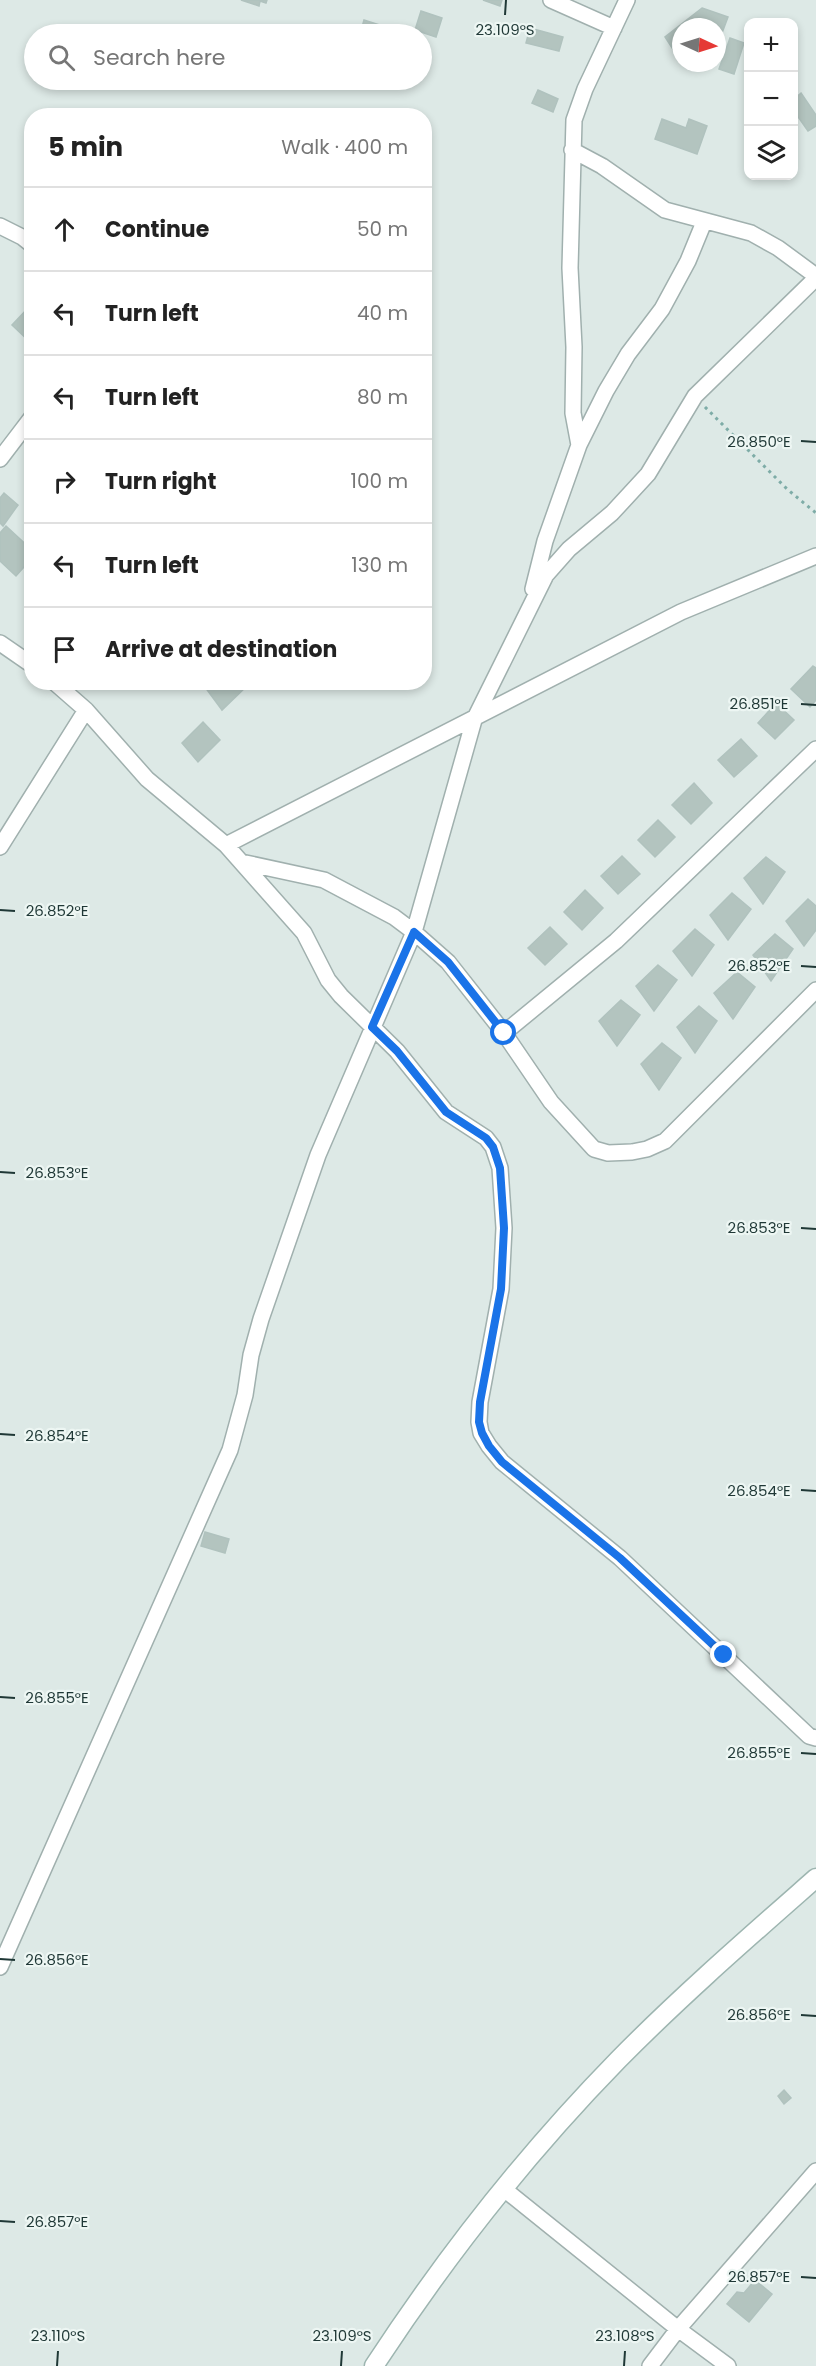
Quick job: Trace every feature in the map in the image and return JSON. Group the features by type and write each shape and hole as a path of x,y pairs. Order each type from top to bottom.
{"main road":[{"path":"374,2366 411,2309 504,2189 618,2060 754,1932 816,1878"}],"street":[{"path":"551,0 614,27"},
{"path":"579,445 573,413 574,347 570,268 574,120 585,90 627,0"},
{"path":"0,1967 230,1450 245,1395 251,1355 261,1319 318,1155 414,932 474,720 546,575 569,549 612,513 648,474 695,396 816,277 778,248 751,234 664,210 602,166 572,150"},
{"path":"525,618 545,541 579,445 628,354 662,309 688,261 704,222"},
{"path":"0,226 24,239"},
{"path":"0,459 24,428"},
{"path":"226,845 681,612 816,556"},
{"path":"0,643 24,660"},
{"path":"63,690 86,710 147,779 226,845 304,933 328,980 340,996 397,1051 446,1112 486,1138 493,1147 500,1168 504,1228 501,1289 480,1402 479,1422 489,1446 502,1462 620,1558 814,1741"},
{"path":"0,847 86,710"},
{"path":"504,1033 616,941 816,749"},
{"path":"241,862 324,879 394,917 414,932 448,962 504,1033 551,1102 594,1149 608,1153 647,1149 665,1141 816,990"},
{"path":"650,2366 678,2329 816,2171"},
{"path":"504,2189 678,2329 728,2366"}],"path":[{"path":"695,396 731,435 753,453 787,489 816,513"}],"building":[{"path":"241,0 267,0 266,3 260,1 259,6"},
{"path":"483,0 502,0 500,6"},
{"path":"702,8 728,17 726,22 726,18 689,18"},
{"path":"421,11 442,18 436,37 432,36 432,24 417,24"},
{"path":"364,20 376,24 363,24"},
{"path":"530,28 563,37 559,51 526,43"},
{"path":"672,32 672,48 665,37"},
{"path":"730,38 744,43 734,74 726,71 726,49"},
{"path":"538,90 558,99 553,112 532,103"},
{"path":"801,93 816,115 816,126 808,131 798,117 798,96"},
{"path":"662,119 686,128 689,119 707,126 697,154 655,139"},
{"path":"24,312 24,336 12,325"},
{"path":"4,493 18,505 3,526 0,523 0,498"},
{"path":"6,526 24,543 24,567 16,576 0,561 0,533"},
{"path":"813,666 816,668 816,700 810,707 791,689"},
{"path":"207,690 243,690 222,710"},
{"path":"776,703 794,720 775,739 758,723"},
{"path":"203,722 220,740 198,762 182,743"},
{"path":"741,739 757,756 734,777 718,760"},
{"path":"694,783 712,803 691,824 672,805"},
{"path":"658,820 675,837 655,857 638,840"},
{"path":"622,856 640,874 618,894 601,876"},
{"path":"766,857 785,872 763,904 744,878"},
{"path":"585,890 603,908 582,930 564,912"},
{"path":"732,893 751,909 728,940 710,915"},
{"path":"808,899 816,906 816,930 804,946 786,921"},
{"path":"550,927 567,944 545,965 528,948"},
{"path":"695,929 714,945 692,976 673,951"},
{"path":"775,934 793,949 771,981 753,955"},
{"path":"658,965 677,980 654,1011 636,986"},
{"path":"737,972 755,987 733,1019 714,993"},
{"path":"621,1000 640,1015 617,1046 599,1021"},
{"path":"699,1006 717,1021 695,1053 677,1027"},
{"path":"662,1043 681,1058 659,1090 641,1064"},
{"path":"205,1532 229,1539 225,1553 201,1546"},
{"path":"784,2090 791,2098 784,2104 778,2096"},
{"path":"755,2280 772,2294 749,2322 727,2304 737,2292 744,2293"}],"route":[{"path":"504,1033 448,962 414,932 372,1027 397,1051 437,1104 486,1138 493,1147 500,1168 504,1228 501,1289 480,1402 479,1422 482,1433 502,1462 620,1558 724,1655"}]}
